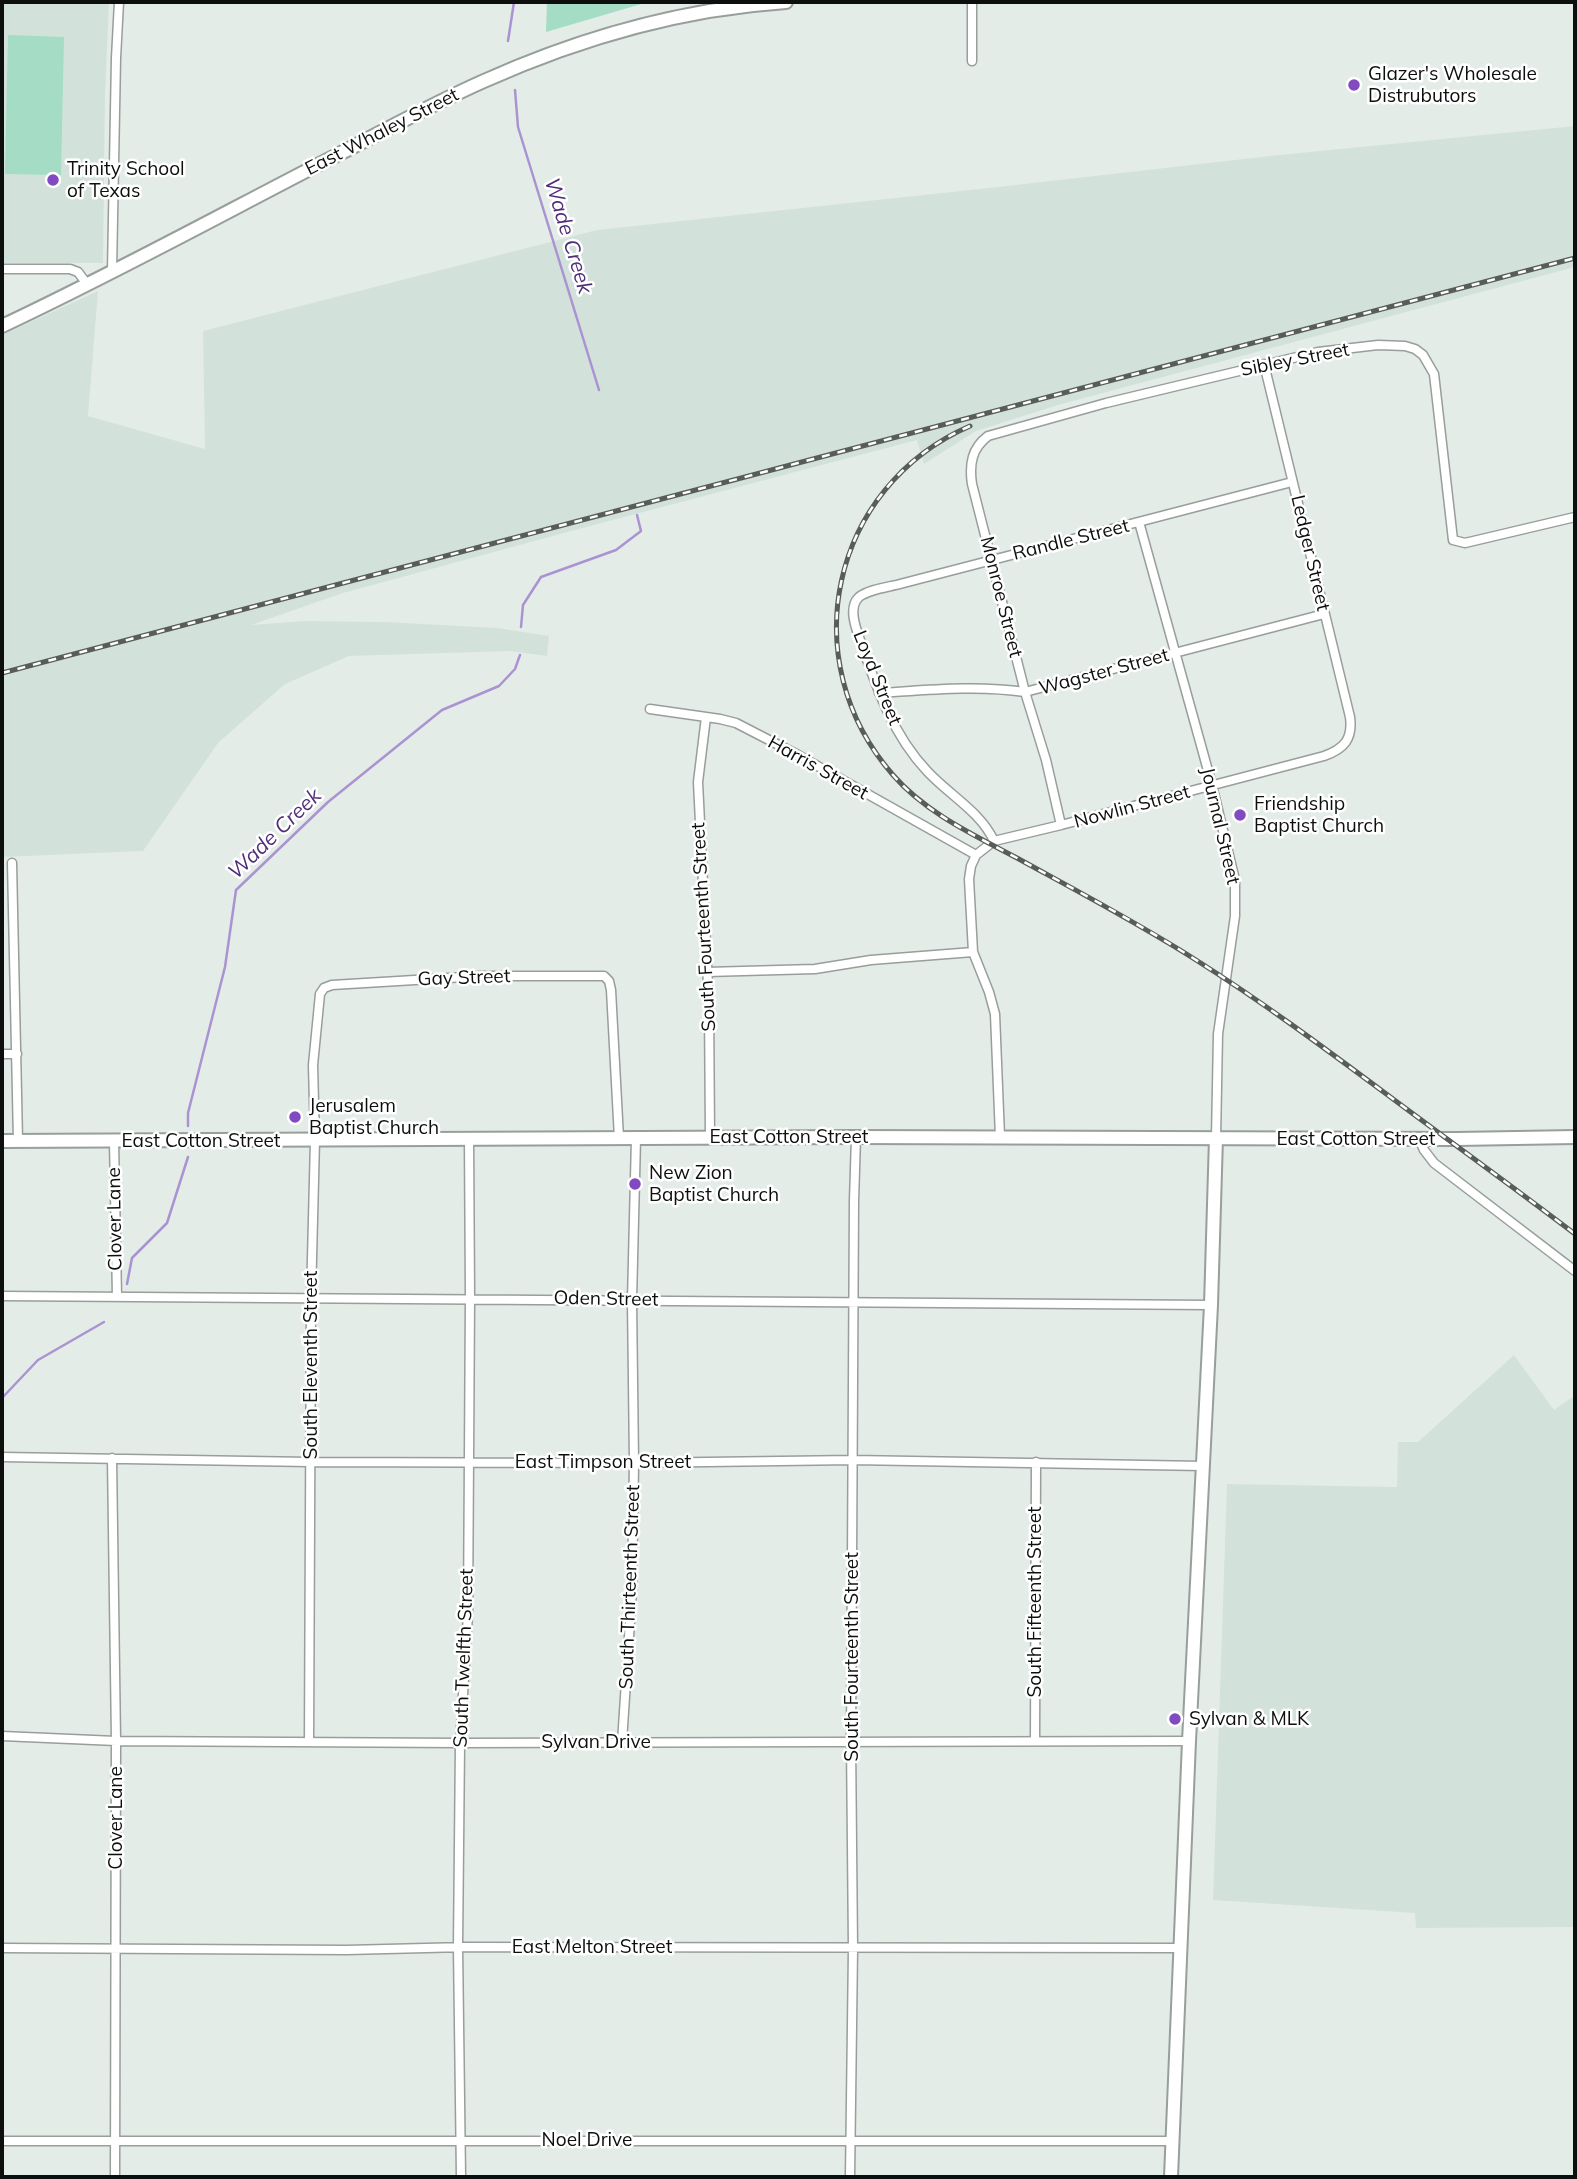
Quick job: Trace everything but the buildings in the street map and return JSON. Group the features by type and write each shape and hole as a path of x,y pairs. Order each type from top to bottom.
{"street":[{"path":"112,271 119,2"},
{"name":"East Whaley Street","path":"2,326 451,97 535,59 612,33 665,19 727,8 786,2"},
{"path":"972,2 972,61"},
{"path":"2,269 70,269 78,272 87,284"},
{"name":"Sibley Street","path":"975,449 988,436 1000,431 1264,364 1308,354 1378,345 1405,346 1420,352 1432,368 1436,382 1451,535 1456,542 1465,543 1575,517"},
{"name":"Ledger Street","path":"1264,364 1350,717 1347,743"},
{"name":"Monroe Street","path":"975,449 970,468 972,484 1061,825"},
{"name":"Randle Street","path":"855,606 858,598 867,593 1292,482"},
{"name":"Journal Street","path":"1139,522 1212,785 1236,894 1219,1026 1216,1138"},
{"name":"Loyd Street","path":"855,606 858,634 891,720 936,781 984,824 994,841"},
{"name":"Wagster Street","path":"880,693 977,688 1025,692 1324,614"},
{"name":"Harris Street","path":"650,709 736,723 976,855"},
{"name":"South Fourteenth Street","path":"706,717 698,782 707,972 710,1137"},
{"name":"Nowlin Street","path":"994,841 1324,756 1347,743"},
{"path":"994,841 976,855 971,866 970,879 973,951 995,1014 1000,1137"},
{"path":"12,863 18,1141"},
{"path":"707,972 815,969 871,960 973,951"},
{"name":"Gay Street","path":"322,989 332,985 481,976 607,977 611,990 619,1138"},
{"name":"South Eleventh Street","path":"309,1741 314,1057 318,1000 322,989"},
{"path":"2,1054 17,1054"},
{"name":"East Cotton Street","path":"2,1141 710,1137 1575,1137"},
{"name":"South Fourteenth Street","path":"850,2177 856,1137"},
{"name":"South Thirteenth Street","path":"622,1742 632,1606 632,1300 636,1138"},
{"path":"1171,2177 1211,1305 1216,1138"},
{"name":"South Twelfth Street","path":"461,2177 458,1947 460,1742 468,1614 469,1139"},
{"path":"1419,1139 1434,1163 1575,1271"},
{"name":"Clover Lane","path":"114,1141 117,1297"},
{"name":"Oden Street","path":"2,1296 1211,1305"},
{"name":"East Timpson Street","path":"2,1457 310,1462 1036,1462 1203,1466"},
{"name":"Clover Lane","path":"112,1458 116,1741 115,2177"},
{"name":"South Fifteenth Street","path":"1035,1741 1036,1462"},
{"name":"Sylvan Drive","path":"2,1737 116,1741 1189,1741"},
{"name":"East Melton Street","path":"2,1948 1182,1948"},
{"name":"Noel Drive","path":"2,2141 1173,2141"}],"shaded area":[{"name":"Trinity School of Texas","path":"2,2 109,2 103,263 2,263"},
{"path":"1575,126 1575,267 1058,405 976,431 924,464 917,440 343,593 251,625 305,621 385,622 497,628 549,636 547,656 510,651 349,656 285,684 218,743 143,851 2,857 2,335 98,291 88,416 205,449 203,331 597,230 1279,155"},
{"path":"1514,1355 1554,1410 1575,1395 1575,1927 1416,1928 1415,1913 1213,1900 1227,1484 1397,1487 1398,1442 1418,1442"}],"green space":[{"path":"547,2 648,2 546,32"},
{"path":"8,35 64,37 61,175 5,174"}],"waterway":[{"name":"Wade Creek","path":"508,41 514,2"},
{"name":"Wade Creek","path":"515,90 518,127 599,390"},
{"name":"Wade Creek","path":"521,627 523,605 541,577 616,550 641,531 637,515"},
{"name":"Wade Creek","path":"188,1126 188,1113 225,967 236,890 328,802 442,710 499,686 515,669 520,655"},
{"name":"Wade Creek","path":"127,1284 132,1258 167,1223 188,1157"},
{"name":"Wade Creek","path":"2,1398 38,1360 104,1322"}],"railway":[{"path":"2,673 1575,258"},
{"path":"970,426 922,454 885,490 858,533 842,581 837,631 843,681 862,730 893,775 920,801 951,822 1130,920 1244,992 1575,1234"}],"place":[{"name":"Glazer's Wholesale Distrubutors","path":"1354,85"},
{"name":"Trinity School of Texas","path":"53,180"},
{"name":"Friendship Baptist Church","path":"1240,815"},
{"name":"Jerusalem Baptist Church","path":"295,1117"},
{"name":"New Zion Baptist Church","path":"635,1184"},
{"name":"Sylvan & MLK","path":"1175,1719"}]}
